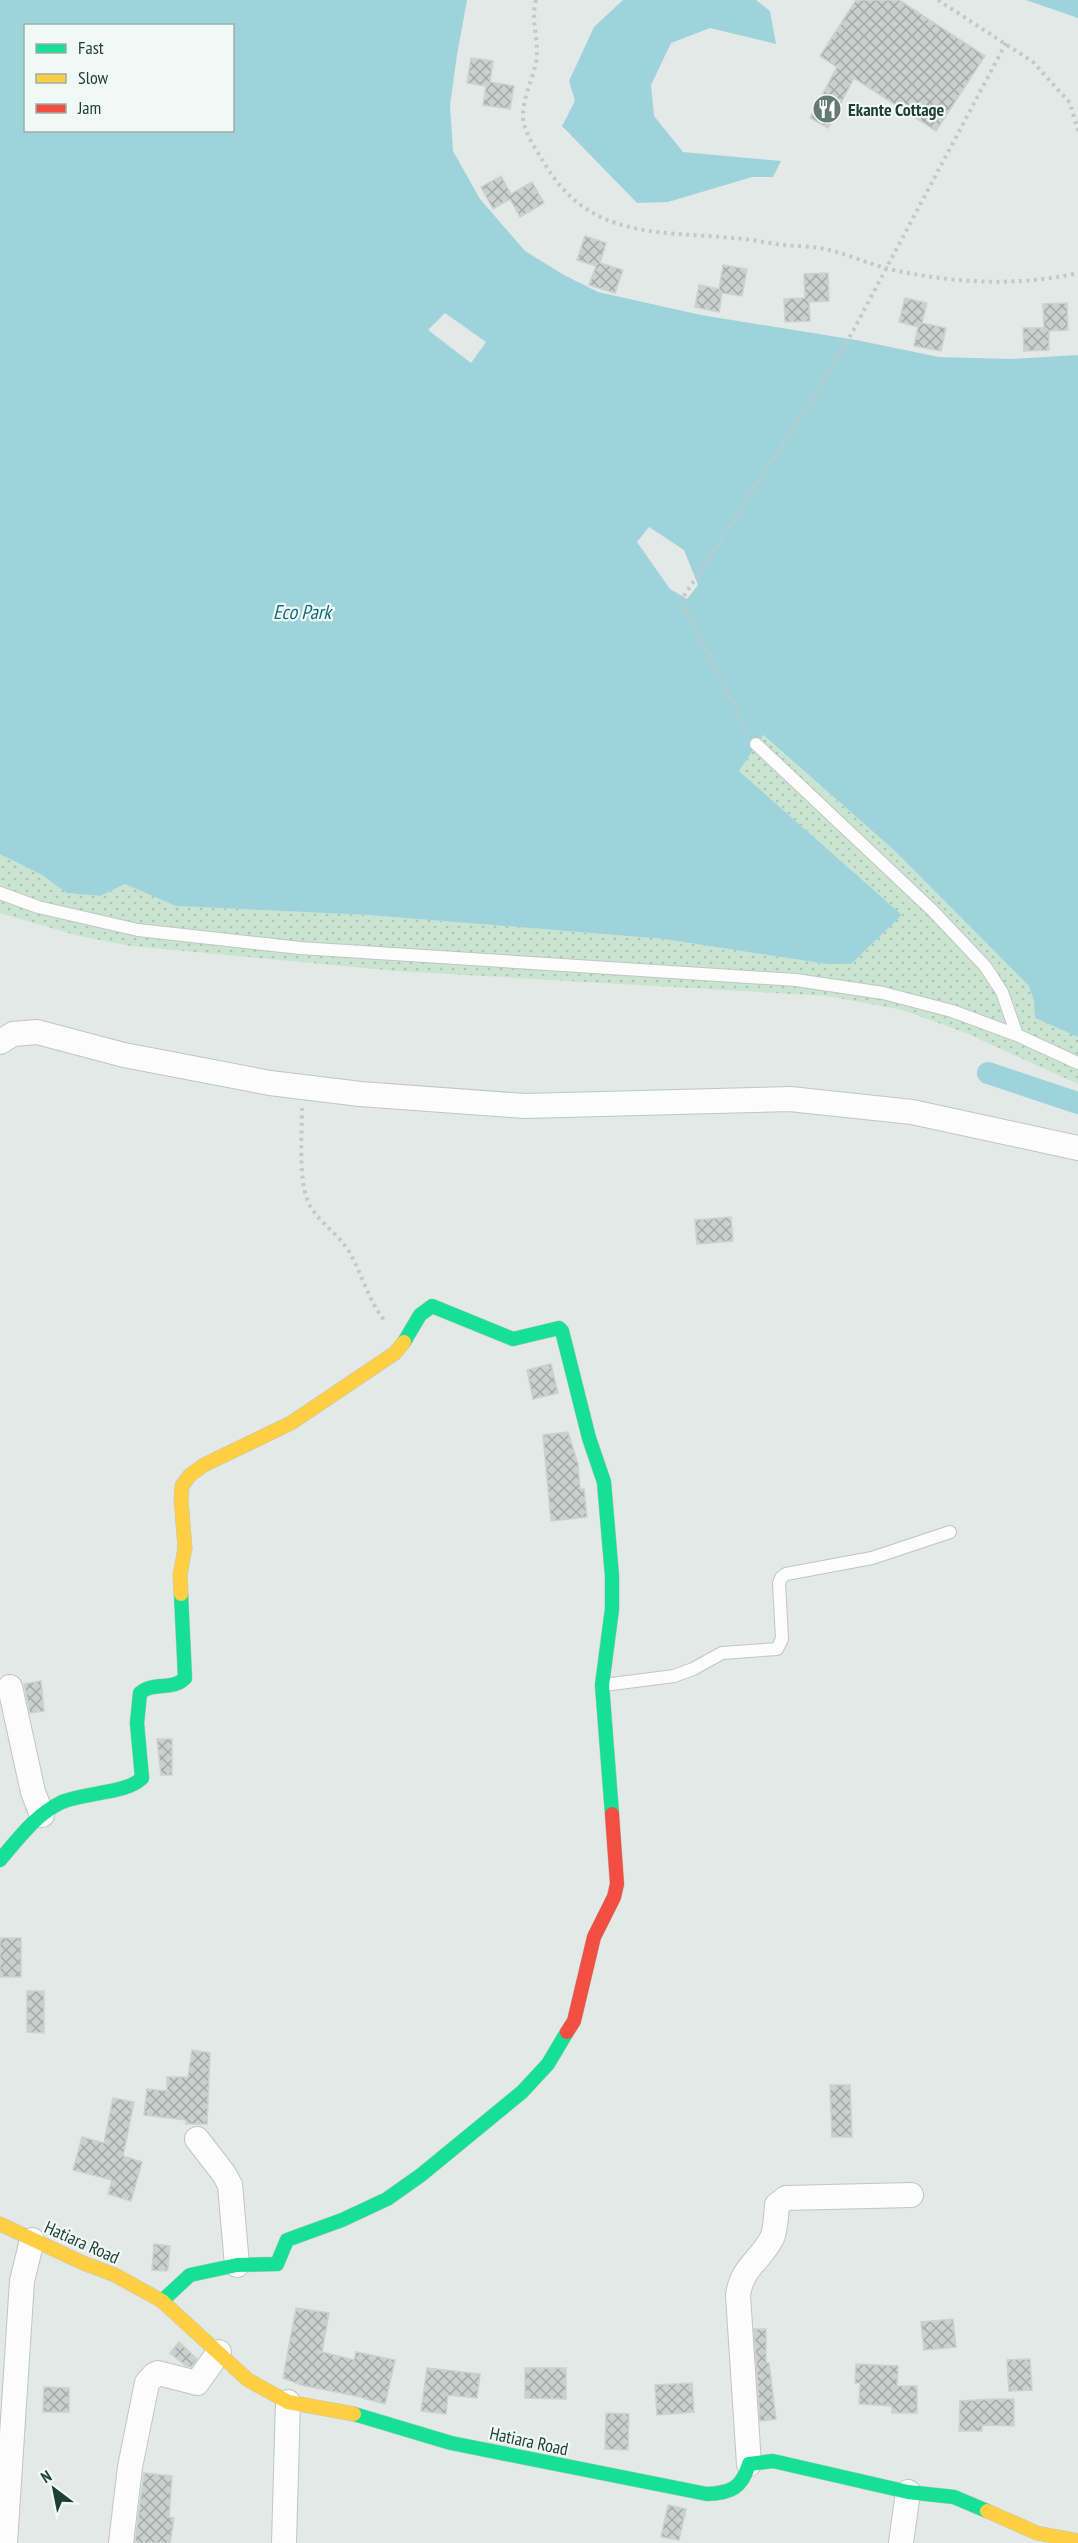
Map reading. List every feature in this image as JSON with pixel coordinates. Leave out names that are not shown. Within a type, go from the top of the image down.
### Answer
[{"type":"street","points":[[0,1042],[13,1034],[37,1032],[124,1055],[301,1087],[360,1094],[525,1106],[790,1099],[912,1112],[1078,1148]]},
{"type":"street","points":[[0,1860],[42,1815],[54,1806],[78,1797],[128,1787],[136,1784],[142,1778],[137,1723],[140,1693],[150,1686],[177,1684],[185,1678],[180,1575],[185,1548],[181,1498],[182,1486],[190,1475],[204,1465],[291,1422],[395,1353],[417,1318],[432,1306],[513,1339],[526,1339],[554,1329],[562,1331],[589,1438],[604,1482],[612,1576],[612,1609],[602,1685],[617,1884],[614,1897],[594,1937],[574,2021],[548,2064],[522,2092],[421,2175],[387,2199],[342,2220],[287,2240],[277,2264],[237,2265],[187,2276],[162,2301]]},
{"type":"street","points":[[10,1688],[33,1792],[42,1815]]},
{"type":"street","points":[[197,2139],[230,2185],[237,2265]]},
{"type":"street","points":[[911,2195],[786,2198],[777,2205],[773,2236],[746,2271],[740,2282],[738,2295],[749,2464],[773,2462],[794,2465],[908,2492],[954,2497],[1037,2533],[1078,2541]]},
{"type":"street","name":"Hatiara Road","points":[[0,2224],[83,2264],[115,2275],[162,2301],[248,2380],[288,2402],[352,2414],[451,2443],[707,2494],[735,2490],[744,2481],[749,2464]]},
{"type":"street","points":[[5,2543],[22,2281],[33,2240]]},
{"type":"street","points":[[121,2543],[130,2467],[147,2383],[158,2373],[197,2383],[219,2352]]},
{"type":"street","points":[[284,2543],[288,2402]]},
{"type":"street","points":[[901,2543],[908,2492]]},
{"type":"lane","points":[[756,744],[932,910],[985,966],[1002,992],[1017,1035]]},
{"type":"lane","points":[[0,893],[38,907],[138,930],[300,948],[818,983],[884,993],[952,1011],[1017,1035],[1078,1063]]},
{"type":"lane","points":[[602,1685],[674,1676],[693,1669],[722,1653],[777,1649],[782,1640],[779,1583],[786,1574],[872,1558],[950,1533]]},
{"type":"path","points":[[536,0],[532,15],[537,40],[536,60],[522,117],[531,141],[562,190],[579,204],[615,223],[645,232],[734,238],[818,248],[850,255],[888,268],[988,283],[1027,281],[1078,273]]},
{"type":"path","points":[[938,0],[1033,62],[1070,103],[1078,131]]},
{"type":"path","points":[[756,744],[683,602],[689,589],[821,386],[854,329],[1006,43]]},
{"type":"path","points":[[301,1087],[303,1179],[309,1205],[319,1218],[341,1238],[383,1320],[391,1327],[409,1334]]},
{"type":"green space","points":[[762,735],[895,851],[1029,986],[1034,1001],[1035,1018],[1078,1037],[1078,1084],[966,1033],[903,1010],[827,996],[396,971],[131,946],[79,936],[0,913],[0,854],[42,875],[67,893],[100,896],[125,884],[176,906],[368,915],[664,939],[826,964],[851,964],[902,915],[739,771]]},
{"type":"water","name":"Eco Park","points":[[0,0],[467,0],[450,105],[453,151],[480,199],[525,251],[564,275],[598,292],[701,315],[856,340],[939,357],[1011,359],[1078,355],[1078,1037],[1035,1018],[1034,1001],[1029,986],[895,851],[763,735],[739,771],[902,915],[851,964],[826,964],[664,939],[368,915],[176,906],[125,884],[100,896],[67,893],[42,875],[0,854]],"holes":[[[445,313],[486,342],[471,363],[428,330]],[[649,527],[684,550],[698,585],[687,599],[670,589],[637,542]]]},
{"type":"water","points":[[623,0],[756,0],[770,11],[776,44],[710,28],[671,43],[651,85],[654,116],[683,152],[781,161],[773,177],[752,177],[668,202],[637,203],[562,126],[575,101],[569,81],[594,27]]},
{"type":"water","points":[[1026,0],[1078,0],[1078,18]]},
{"type":"building","points":[[856,0],[899,0],[985,56],[936,131],[854,78],[828,128],[810,118],[837,67],[820,56]]},
{"type":"building","points":[[471,58],[493,61],[490,82],[514,86],[510,109],[483,105],[486,86],[467,83]]},
{"type":"building","points":[[501,176],[511,194],[532,182],[544,203],[520,217],[510,199],[493,209],[481,187]]},
{"type":"building","points":[[585,236],[606,243],[600,263],[623,270],[615,293],[589,285],[596,266],[577,260]]},
{"type":"building","points":[[723,265],[747,269],[742,296],[722,293],[719,312],[695,307],[699,285],[719,289]]},
{"type":"building","points":[[828,273],[829,301],[809,302],[810,321],[785,322],[784,299],[805,298],[804,274]]},
{"type":"building","points":[[905,298],[927,303],[922,323],[946,328],[941,351],[914,346],[918,327],[899,322]]},
{"type":"building","points":[[1067,303],[1068,330],[1049,331],[1049,350],[1024,351],[1023,328],[1044,328],[1043,304]]},
{"type":"building","points":[[731,1217],[733,1241],[697,1244],[695,1220]]},
{"type":"building","points":[[551,1364],[558,1393],[533,1399],[527,1370]]},
{"type":"building","points":[[568,1432],[578,1464],[580,1489],[584,1489],[587,1517],[551,1521],[543,1435]]},
{"type":"building","points":[[41,1681],[44,1711],[30,1713],[24,1684]]},
{"type":"building","points":[[157,1739],[172,1739],[172,1775],[161,1775]]},
{"type":"building","points":[[0,1938],[21,1938],[21,1977],[0,1977]]},
{"type":"building","points":[[27,1991],[44,1991],[44,2033],[27,2032]]},
{"type":"building","points":[[192,2050],[210,2053],[207,2124],[186,2124],[186,2120],[144,2115],[147,2089],[167,2091],[167,2077],[188,2077]]},
{"type":"building","points":[[830,2085],[850,2085],[852,2137],[832,2137]]},
{"type":"building","points":[[113,2098],[134,2102],[123,2156],[142,2162],[131,2201],[108,2194],[112,2180],[73,2170],[82,2137],[104,2143]]},
{"type":"building","points":[[154,2244],[170,2246],[166,2271],[152,2270]]},
{"type":"building","points":[[296,2308],[329,2313],[322,2352],[354,2360],[356,2352],[395,2360],[385,2404],[301,2385],[283,2378]]},
{"type":"building","points":[[953,2319],[956,2347],[924,2350],[921,2322]]},
{"type":"building","points":[[754,2329],[766,2329],[766,2363],[769,2363],[776,2419],[760,2421]]},
{"type":"building","points":[[179,2342],[197,2359],[191,2367],[170,2353]]},
{"type":"building","points":[[1030,2359],[1032,2390],[1009,2391],[1007,2360]]},
{"type":"building","points":[[856,2364],[898,2366],[897,2386],[917,2386],[917,2413],[892,2413],[892,2406],[859,2404],[860,2383],[855,2383]]},
{"type":"building","points":[[427,2368],[480,2374],[477,2398],[448,2395],[446,2414],[421,2411]]},
{"type":"building","points":[[525,2368],[566,2368],[566,2399],[525,2398]]},
{"type":"building","points":[[692,2383],[694,2412],[657,2415],[655,2385]]},
{"type":"building","points":[[44,2387],[69,2388],[69,2412],[43,2412]]},
{"type":"building","points":[[1014,2399],[1014,2426],[982,2425],[982,2431],[959,2431],[960,2401]]},
{"type":"building","points":[[606,2413],[629,2414],[628,2450],[605,2449]]},
{"type":"building","points":[[144,2473],[172,2476],[169,2517],[174,2518],[170,2543],[135,2543]]},
{"type":"building","points":[[668,2505],[686,2509],[679,2540],[661,2537]]},
{"type":"waterway","points":[[988,1073],[1078,1103]]},
{"type":"traffic: fast","points":[[404,1342],[420,1315],[432,1306],[513,1339],[559,1328],[562,1331],[589,1438],[604,1482],[612,1576],[612,1609],[602,1685],[612,1814]]},
{"type":"traffic: fast","points":[[0,1860],[28,1828],[53,1807],[71,1799],[126,1787],[142,1778],[137,1723],[140,1693],[151,1687],[175,1684],[185,1678],[181,1594]]},
{"type":"traffic: fast","points":[[162,2301],[190,2275],[237,2265],[277,2264],[287,2240],[342,2220],[387,2199],[421,2175],[522,2092],[548,2064],[567,2032]]},
{"type":"traffic: fast","points":[[354,2414],[451,2443],[707,2494],[734,2488],[743,2479],[749,2464],[773,2461],[908,2492],[954,2497],[987,2511]]},
{"type":"traffic: slow","points":[[181,1594],[180,1575],[185,1548],[181,1498],[182,1486],[190,1475],[204,1465],[291,1423],[395,1353],[404,1342]]},
{"type":"traffic: slow","points":[[0,2224],[83,2263],[115,2275],[162,2301],[248,2380],[288,2402],[354,2414]]},
{"type":"traffic: slow","points":[[987,2511],[1037,2533],[1078,2541]]},
{"type":"traffic: jam","points":[[567,2032],[574,2021],[594,1937],[614,1897],[617,1884],[612,1814]]},
{"type":"place","name":"Ekante Cottage","points":[[827,109]]}]
